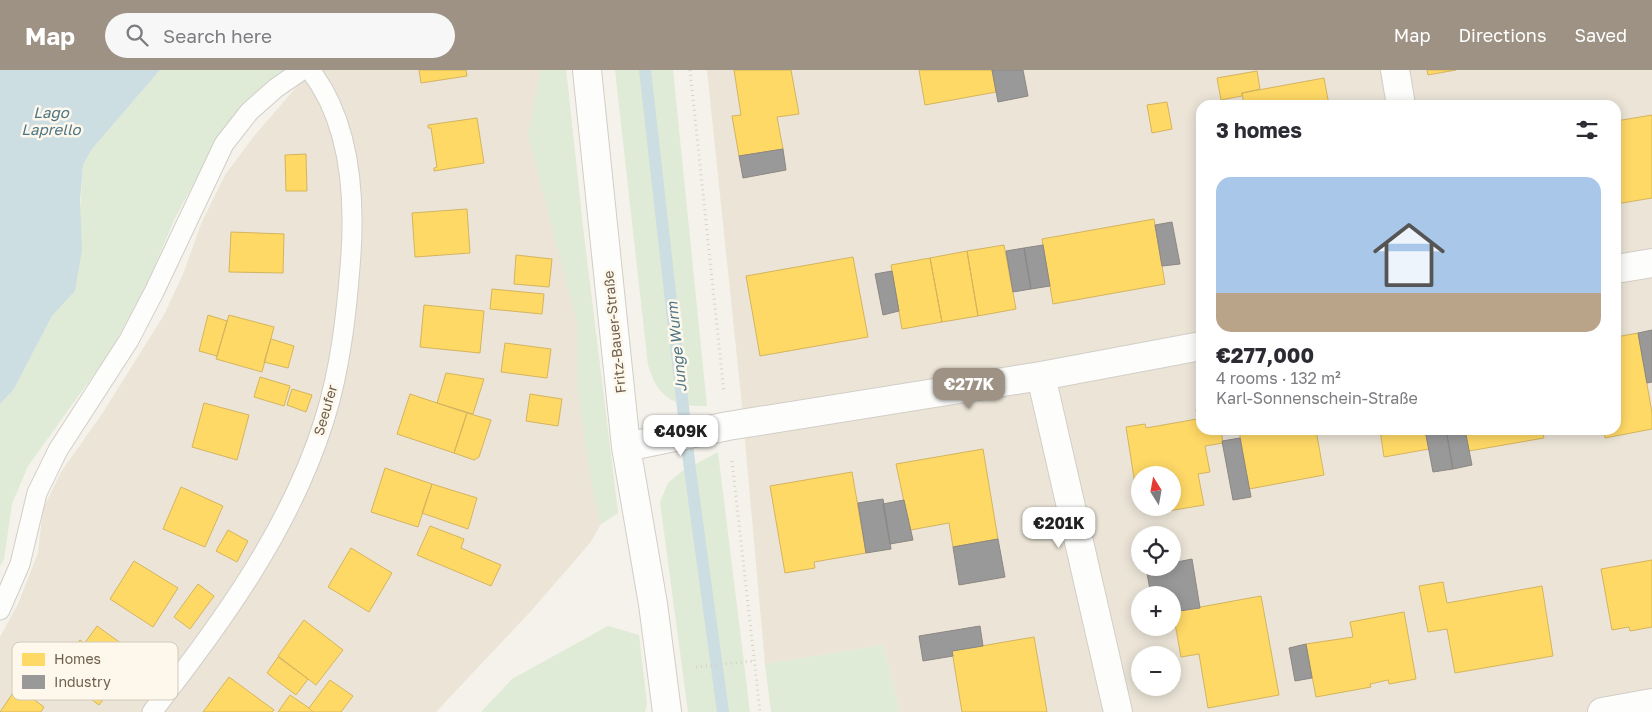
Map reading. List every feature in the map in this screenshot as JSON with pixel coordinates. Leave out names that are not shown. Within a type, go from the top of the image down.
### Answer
[{"type":"street","name":"Fritz-Bauer-Straße","points":[[588,70],[626,447],[653,604],[667,712]]},
{"type":"street","points":[[1395,70],[1400,100]]},
{"type":"street","points":[[1621,268],[1652,263]]},
{"type":"street","points":[[626,447],[728,426],[1041,376],[1196,347]]},
{"type":"street","points":[[1041,376],[1118,712]]},
{"type":"street","points":[[1602,712],[1652,703]]},
{"type":"lane","points":[[0,610],[20,564],[37,493],[54,458],[129,340],[154,292],[224,144],[249,112],[276,88],[302,70]]},
{"type":"lane","name":"Seeufer","points":[[178,679],[201,649],[246,581],[300,483],[324,420],[340,355],[348,290],[352,233],[352,194],[338,127],[321,85],[310,70]]},
{"type":"lane","name":"Seeufer","points":[[152,712],[161,700]]},
{"type":"path","points":[[662,670],[753,661]]},
{"type":"shaded area","points":[[311,70],[566,70],[583,228],[618,513],[601,524],[590,543],[531,611],[436,712],[0,712],[0,637],[18,604],[38,553],[43,509],[61,472],[102,414],[164,315],[183,274],[201,224],[225,175],[255,135]]},
{"type":"shaded area","points":[[707,70],[1652,70],[1652,712],[900,712],[883,645],[765,664],[741,396]]},
{"type":"green space","points":[[160,70],[284,70],[249,99],[220,134],[175,218],[144,291],[110,352],[28,466],[12,504],[4,559],[0,566],[0,404],[14,389],[52,316],[75,291],[83,165],[92,149]]},
{"type":"green space","points":[[541,70],[566,70],[583,228],[618,513],[601,524],[591,482],[578,392],[577,322],[528,135]]},
{"type":"green space","points":[[615,70],[673,70],[707,406],[685,405],[669,398],[662,393],[648,365]]},
{"type":"green space","points":[[718,452],[750,712],[688,712],[660,502],[668,483],[681,472]]},
{"type":"green space","points":[[608,626],[639,635],[647,704],[645,712],[481,712],[512,679]]},
{"type":"green space","points":[[883,645],[900,712],[771,712],[765,664]]},
{"type":"water","name":"Lago Laprello","points":[[0,70],[160,70],[92,149],[83,165],[80,201],[82,250],[75,291],[52,316],[14,389],[0,404]]},
{"type":"building: Homes","points":[[419,70],[466,70],[467,76],[421,83]]},
{"type":"building: Homes","points":[[734,70],[791,70],[799,114],[777,117],[783,149],[739,156],[732,116],[741,115]]},
{"type":"building: Homes","points":[[919,70],[992,70],[996,92],[925,105]]},
{"type":"building: Homes","points":[[1427,70],[1456,70],[1428,75]]},
{"type":"building: Homes","points":[[1257,71],[1260,89],[1242,93],[1242,96],[1221,100],[1217,78]]},
{"type":"building: Homes","points":[[1324,78],[1328,100],[1243,100],[1242,93]]},
{"type":"building: Homes","points":[[1167,102],[1172,129],[1152,133],[1147,105]]},
{"type":"building: Homes","points":[[1652,115],[1652,198],[1621,203],[1621,120]]},
{"type":"building: Homes","points":[[477,118],[484,163],[434,171],[434,168],[437,167],[431,128],[428,128],[428,125]]},
{"type":"building: Homes","points":[[306,154],[307,191],[286,191],[285,155]]},
{"type":"building: Homes","points":[[467,209],[470,253],[415,257],[412,213]]},
{"type":"building: Homes","points":[[1154,219],[1165,284],[1053,304],[1042,239]]},
{"type":"building: Homes","points":[[231,232],[284,234],[283,273],[229,272]]},
{"type":"building: Homes","points":[[1004,245],[1016,309],[978,316],[967,251]]},
{"type":"building: Homes","points":[[967,251],[978,316],[942,322],[930,258]]},
{"type":"building: Homes","points":[[516,255],[552,259],[549,287],[514,284]]},
{"type":"building: Homes","points":[[853,257],[868,337],[760,356],[746,276]]},
{"type":"building: Homes","points":[[930,258],[942,322],[902,329],[891,265]]},
{"type":"building: Homes","points":[[492,289],[544,294],[542,314],[490,309]]},
{"type":"building: Homes","points":[[424,305],[484,311],[480,353],[420,347]]},
{"type":"building: Homes","points":[[208,315],[227,321],[217,356],[199,351]]},
{"type":"building: Homes","points":[[229,315],[274,327],[262,372],[216,359]]},
{"type":"building: Homes","points":[[1638,333],[1652,413],[1652,429],[1621,435],[1621,336]]},
{"type":"building: Homes","points":[[271,339],[294,346],[288,368],[264,362]]},
{"type":"building: Homes","points":[[505,343],[551,349],[547,378],[501,372]]},
{"type":"building: Homes","points":[[446,373],[484,379],[473,414],[437,403]]},
{"type":"building: Homes","points":[[260,377],[290,386],[284,406],[254,397]]},
{"type":"building: Homes","points":[[292,389],[312,395],[306,412],[287,405]]},
{"type":"building: Homes","points":[[410,394],[467,413],[454,453],[397,434]]},
{"type":"building: Homes","points":[[530,394],[562,399],[558,426],[526,421]]},
{"type":"building: Homes","points":[[204,403],[249,415],[237,460],[192,447]]},
{"type":"building: Homes","points":[[467,413],[491,420],[479,457],[474,460],[454,453]]},
{"type":"building: Homes","points":[[1196,419],[1196,435],[1222,435],[1223,443],[1205,446],[1210,472],[1198,474],[1204,505],[1181,509],[1181,466],[1132,466],[1126,427],[1145,424],[1146,428]]},
{"type":"building: Homes","points":[[1240,435],[1317,435],[1324,475],[1249,489]]},
{"type":"building: Homes","points":[[1381,435],[1426,435],[1429,449],[1384,457]]},
{"type":"building: Homes","points":[[1466,435],[1543,435],[1544,438],[1469,451]]},
{"type":"building: Homes","points":[[1605,435],[1621,435],[1605,438]]},
{"type":"building: Homes","points":[[983,449],[998,539],[953,547],[949,523],[910,530],[896,464]]},
{"type":"building: Homes","points":[[385,468],[432,484],[418,527],[371,512]]},
{"type":"building: Homes","points":[[852,472],[866,553],[814,562],[815,568],[785,573],[770,486]]},
{"type":"building: Homes","points":[[432,484],[477,498],[468,529],[422,513]]},
{"type":"building: Homes","points":[[181,487],[223,506],[205,547],[163,529]]},
{"type":"building: Homes","points":[[430,526],[464,539],[461,548],[501,565],[491,586],[417,555]]},
{"type":"building: Homes","points":[[228,530],[248,541],[237,562],[216,551]]},
{"type":"building: Homes","points":[[351,548],[392,573],[369,612],[328,587]]},
{"type":"building: Homes","points":[[1652,560],[1652,627],[1630,631],[1629,627],[1612,630],[1601,569]]},
{"type":"building: Homes","points":[[134,561],[178,588],[153,627],[110,599]]},
{"type":"building: Homes","points":[[1443,582],[1447,603],[1542,586],[1553,656],[1455,673],[1447,629],[1428,632],[1419,586]]},
{"type":"building: Homes","points":[[198,584],[214,596],[190,629],[174,617]]},
{"type":"building: Homes","points":[[1261,596],[1279,695],[1208,708],[1199,654],[1181,657],[1181,646],[1179,646],[1177,636],[1181,636],[1181,611]]},
{"type":"building: Homes","points":[[1404,612],[1416,679],[1389,684],[1388,680],[1370,684],[1371,687],[1316,697],[1306,644],[1353,637],[1350,622]]},
{"type":"building: Homes","points":[[304,620],[343,650],[316,685],[278,656]]},
{"type":"building: Homes","points":[[97,626],[119,642],[85,642]]},
{"type":"building: Homes","points":[[1034,637],[1047,712],[962,712],[952,651]]},
{"type":"building: Homes","points":[[278,657],[308,679],[296,695],[267,673]]},
{"type":"building: Homes","points":[[229,677],[274,710],[272,712],[203,712]]},
{"type":"building: Homes","points":[[330,680],[353,696],[341,712],[313,712],[309,708]]},
{"type":"building: Homes","points":[[12,694],[12,700],[35,700],[44,707],[41,712],[0,712]]},
{"type":"building: Homes","points":[[290,695],[309,708],[313,712],[278,712]]},
{"type":"building: Homes","points":[[92,700],[103,700],[99,705]]},
{"type":"building: Industry","points":[[992,70],[1023,70],[1028,96],[998,102]]},
{"type":"building: Industry","points":[[783,149],[786,170],[743,178],[739,156]]},
{"type":"building: Industry","points":[[1172,222],[1180,264],[1162,266],[1155,225]]},
{"type":"building: Industry","points":[[1043,245],[1050,286],[1031,289],[1024,248]]},
{"type":"building: Industry","points":[[1024,248],[1031,289],[1013,292],[1006,251]]},
{"type":"building: Industry","points":[[892,271],[899,311],[883,315],[875,274]]},
{"type":"building: Industry","points":[[1652,330],[1652,382],[1647,383],[1638,333]]},
{"type":"building: Industry","points":[[1426,435],[1447,435],[1453,469],[1433,472]]},
{"type":"building: Industry","points":[[1447,435],[1466,435],[1472,465],[1453,469]]},
{"type":"building: Industry","points":[[1240,438],[1251,497],[1233,500],[1222,441]]},
{"type":"building: Industry","points":[[883,499],[891,549],[866,553],[858,503]]},
{"type":"building: Industry","points":[[904,500],[913,540],[890,544],[883,504]]},
{"type":"building: Industry","points":[[998,539],[1005,577],[959,585],[953,547]]},
{"type":"building: Industry","points":[[1192,559],[1200,608],[1181,611],[1181,586],[1149,586],[1147,576],[1181,576],[1181,561]]},
{"type":"building: Industry","points":[[980,626],[983,646],[952,651],[953,656],[923,661],[919,636]]},
{"type":"building: Industry","points":[[1306,644],[1312,678],[1295,681],[1289,648]]},
{"type":"waterway","name":"Junge Wurm","points":[[645,70],[690,470],[723,712]]}]
